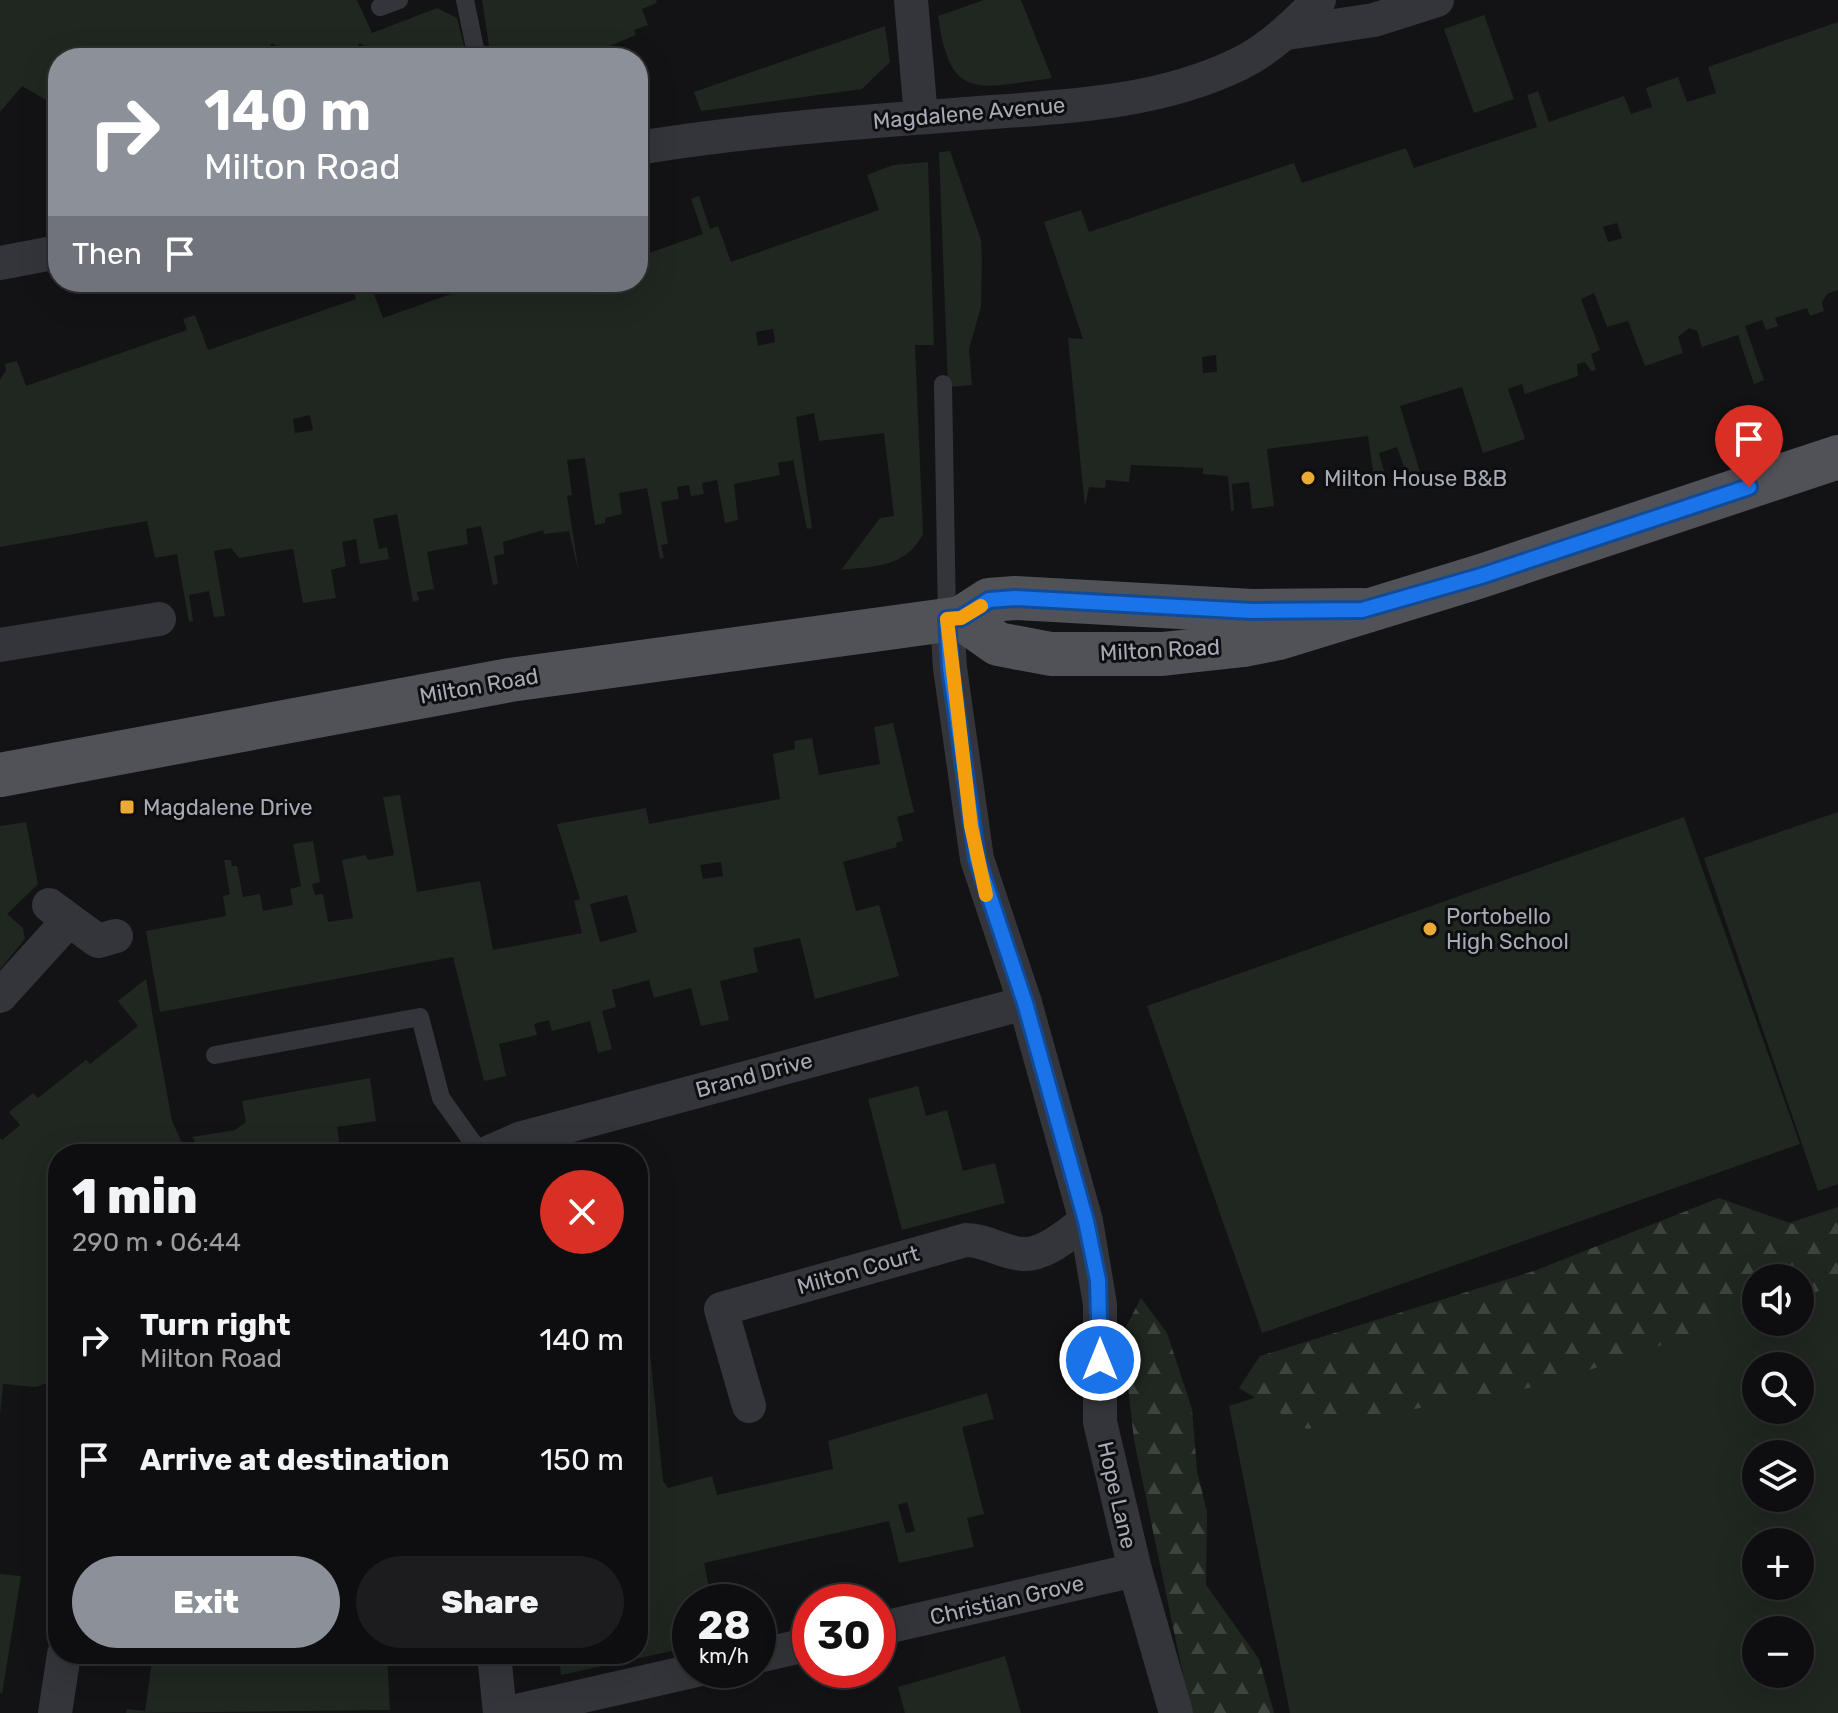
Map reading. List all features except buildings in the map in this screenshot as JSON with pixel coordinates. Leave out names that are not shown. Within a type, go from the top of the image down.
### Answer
[{"type":"main road","name":"Milton Road","points":[[0,775],[510,680],[954,619],[989,600],[1015,598],[1252,611],[1362,610],[1481,576],[1838,457]]},
{"type":"street","points":[[911,0],[921,117]]},
{"type":"street","name":"Magdalene Avenue","points":[[648,146],[729,134],[1093,103],[1152,94],[1236,65],[1287,33],[1319,0]]},
{"type":"street","name":"Magdalene Avenue","points":[[1287,33],[1374,20],[1437,0]]},
{"type":"street","points":[[0,263],[48,254]]},
{"type":"street","points":[[0,645],[159,619]]},
{"type":"street","name":"Hope Lane","points":[[954,619],[950,668],[977,859],[1025,1003],[1086,1221],[1100,1304],[1100,1422],[1135,1570],[1176,1713]]},
{"type":"street","points":[[0,996],[59,912],[98,941],[116,936]]},
{"type":"street","name":"Brand Drive","points":[[507,1144],[1025,1003]]},
{"type":"street","name":"Milton Court","points":[[749,1406],[721,1309],[966,1240],[982,1240],[1023,1254],[1033,1252],[1061,1239],[1086,1221]]},
{"type":"street","name":"Christian Grove","points":[[896,1625],[1135,1570]]},
{"type":"street","points":[[55,1713],[62,1664]]},
{"type":"street","points":[[495,1664],[500,1713]]},
{"type":"street","points":[[508,1713],[672,1676]]},
{"type":"lane","points":[[380,7],[399,0]]},
{"type":"lane","points":[[465,0],[475,48]]},
{"type":"lane","points":[[943,384],[954,619]]},
{"type":"lane","name":"Brand Drive","points":[[215,1055],[420,1017],[441,1098],[476,1144]]},
{"type":"green space","points":[[0,0],[357,0],[372,33],[437,8],[457,18],[464,48],[367,48],[360,43],[356,48],[280,48],[272,43],[269,48],[48,48],[48,101],[22,86],[0,112]]},
{"type":"green space","points":[[482,0],[656,0],[657,3],[642,9],[648,25],[634,30],[636,35],[605,48],[489,48]]},
{"type":"green space","points":[[984,0],[1021,0],[1052,78],[987,86],[960,76],[950,64],[938,16]]},
{"type":"green space","points":[[1484,15],[1514,99],[1474,113],[1444,29]]},
{"type":"green space","points":[[1838,22],[1838,290],[1827,294],[1822,302],[1824,311],[1810,316],[1807,308],[1775,318],[1778,326],[1766,330],[1762,320],[1745,326],[1764,380],[1754,384],[1738,335],[1702,347],[1697,331],[1689,328],[1678,337],[1683,353],[1645,366],[1628,321],[1607,327],[1594,293],[1581,299],[1600,350],[1591,354],[1596,370],[1591,371],[1585,362],[1577,364],[1578,376],[1525,394],[1522,384],[1508,389],[1525,439],[1483,453],[1462,387],[1400,406],[1420,472],[1407,476],[1397,447],[1379,453],[1387,482],[1375,485],[1368,436],[1267,449],[1274,506],[1252,509],[1249,482],[1232,484],[1234,511],[1231,511],[1228,476],[1203,474],[1203,468],[1131,465],[1129,482],[1106,480],[1105,488],[1089,487],[1085,507],[1068,338],[1083,339],[1044,222],[1081,210],[1089,232],[1294,163],[1302,183],[1406,148],[1414,168],[1537,127],[1527,95],[1538,91],[1549,122],[1624,96],[1631,114],[1652,107],[1646,88],[1678,77],[1687,102],[1716,93],[1708,67]],"holes":[[[1617,223],[1622,238],[1608,242],[1603,227]],[[1216,355],[1217,372],[1203,373],[1202,357]]]},
{"type":"green space","points":[[885,26],[890,62],[862,89],[701,111],[694,92]]},
{"type":"green space","points":[[950,151],[981,240],[982,259],[981,307],[969,349],[972,385],[948,387],[939,152]]},
{"type":"green space","points":[[928,162],[934,345],[915,345],[923,534],[916,545],[898,559],[877,566],[841,570],[880,518],[894,516],[884,433],[819,441],[814,413],[796,417],[812,528],[807,529],[793,460],[778,463],[780,475],[734,484],[738,520],[725,523],[717,480],[702,483],[704,494],[691,496],[689,485],[677,487],[679,499],[661,502],[668,544],[661,545],[664,558],[660,559],[647,488],[619,493],[622,514],[605,518],[605,523],[595,525],[585,458],[567,460],[572,495],[567,496],[579,573],[569,531],[544,534],[543,530],[503,542],[504,554],[494,556],[498,584],[493,585],[481,526],[466,529],[468,544],[427,552],[434,589],[417,592],[419,600],[413,602],[397,514],[373,519],[379,549],[387,547],[389,559],[360,564],[356,539],[342,542],[346,566],[331,570],[336,598],[303,603],[293,549],[239,558],[231,548],[214,551],[225,616],[214,617],[209,591],[189,595],[193,621],[189,622],[177,554],[155,558],[147,521],[0,547],[0,380],[6,370],[5,364],[17,361],[26,386],[187,330],[183,319],[195,315],[208,350],[356,299],[354,292],[373,292],[383,318],[457,292],[648,292],[648,253],[703,234],[691,199],[699,196],[710,229],[718,226],[731,262],[879,210],[867,175],[893,165]],"holes":[[[773,329],[775,342],[758,346],[756,332]],[[310,415],[313,430],[295,433],[293,419]]]},
{"type":"green space","points":[[893,723],[914,812],[897,817],[903,841],[896,843],[897,847],[843,862],[856,911],[879,905],[899,976],[815,999],[800,938],[753,948],[758,972],[720,981],[729,1020],[701,1026],[691,988],[654,998],[649,980],[612,990],[616,1007],[602,1011],[612,1049],[598,1053],[590,1021],[552,1031],[549,1020],[534,1024],[537,1035],[499,1044],[506,1076],[484,1081],[453,957],[160,1012],[146,931],[226,916],[223,896],[230,894],[224,860],[231,860],[232,866],[237,866],[243,897],[260,894],[263,911],[293,905],[290,889],[301,886],[293,844],[313,841],[320,882],[312,884],[315,895],[323,894],[328,922],[353,918],[342,860],[366,855],[368,860],[394,855],[383,797],[400,795],[417,892],[480,881],[493,950],[582,933],[574,901],[580,899],[557,824],[646,808],[649,824],[780,799],[773,754],[795,749],[794,741],[812,738],[819,775],[880,764],[874,727]],"holes":[[[721,862],[723,876],[703,879],[700,865]],[[627,895],[637,932],[600,942],[590,904]]]},
{"type":"green space","points":[[1838,812],[1838,1184],[1818,1191],[1704,858]]},
{"type":"green space","points":[[1684,817],[1800,1144],[1262,1333],[1147,1006]]},
{"type":"green space","points":[[26,822],[38,884],[7,914],[23,928],[25,939],[0,969],[0,826]]},
{"type":"green space","points":[[146,979],[172,1121],[182,1144],[48,1144],[48,1383],[36,1387],[3,1384],[0,1416],[0,1138],[2,1140],[20,1125],[9,1112],[33,1093],[38,1098],[86,1060],[90,1064],[138,1026],[118,1001]]},
{"type":"green space","points":[[370,1078],[376,1121],[337,1127],[340,1144],[197,1144],[192,1137],[235,1130],[246,1122],[242,1101]]},
{"type":"green space","points":[[918,1086],[926,1116],[947,1110],[963,1171],[995,1163],[1005,1203],[902,1230],[868,1099]]},
{"type":"green space","points":[[1719,1198],[1807,1229],[1838,1218],[1838,1285],[1814,1293],[1814,1264],[1742,1264],[1742,1317],[1549,1384],[1307,1429],[1239,1388],[1260,1356],[1534,1271]]},
{"type":"green space","points":[[1838,1207],[1838,1713],[1290,1713],[1229,1406]]},
{"type":"green space","points":[[1141,1298],[1167,1333],[1192,1409],[1197,1471],[1207,1512],[1206,1585],[1259,1659],[1274,1713],[1191,1713],[1134,1440],[1125,1329]]},
{"type":"green space","points":[[648,1333],[663,1481],[668,1488],[712,1476],[717,1495],[833,1469],[828,1441],[987,1393],[994,1419],[962,1427],[984,1514],[967,1518],[974,1547],[899,1563],[889,1521],[704,1563],[708,1584],[672,1584],[672,1651],[648,1656]],"holes":[[[907,1502],[915,1531],[906,1533],[898,1505]]]},
{"type":"green space","points":[[0,1574],[21,1576],[2,1694],[0,1692]]},
{"type":"green space","points":[[1005,1656],[1021,1713],[905,1713],[898,1687]]},
{"type":"green space","points":[[152,1664],[388,1664],[390,1710],[126,1713],[127,1709],[145,1711]]},
{"type":"green space","points":[[560,1664],[612,1664],[561,1675]]},
{"type":"slow traffic","points":[[981,606],[961,618],[947,619],[950,668],[971,826],[986,895]]},
{"type":"place","name":"Milton House B&B","points":[[1308,478]]},
{"type":"place","name":"Magdalene Drive","points":[[127,807]]},
{"type":"place","name":"Portobello High School","points":[[1430,929]]},
{"type":"route","points":[[1100,1360],[1098,1280],[1086,1221],[1025,1003],[977,859],[950,668],[947,619],[961,618],[989,600],[1015,598],[1252,611],[1362,610],[1481,576],[1749,487]]}]
